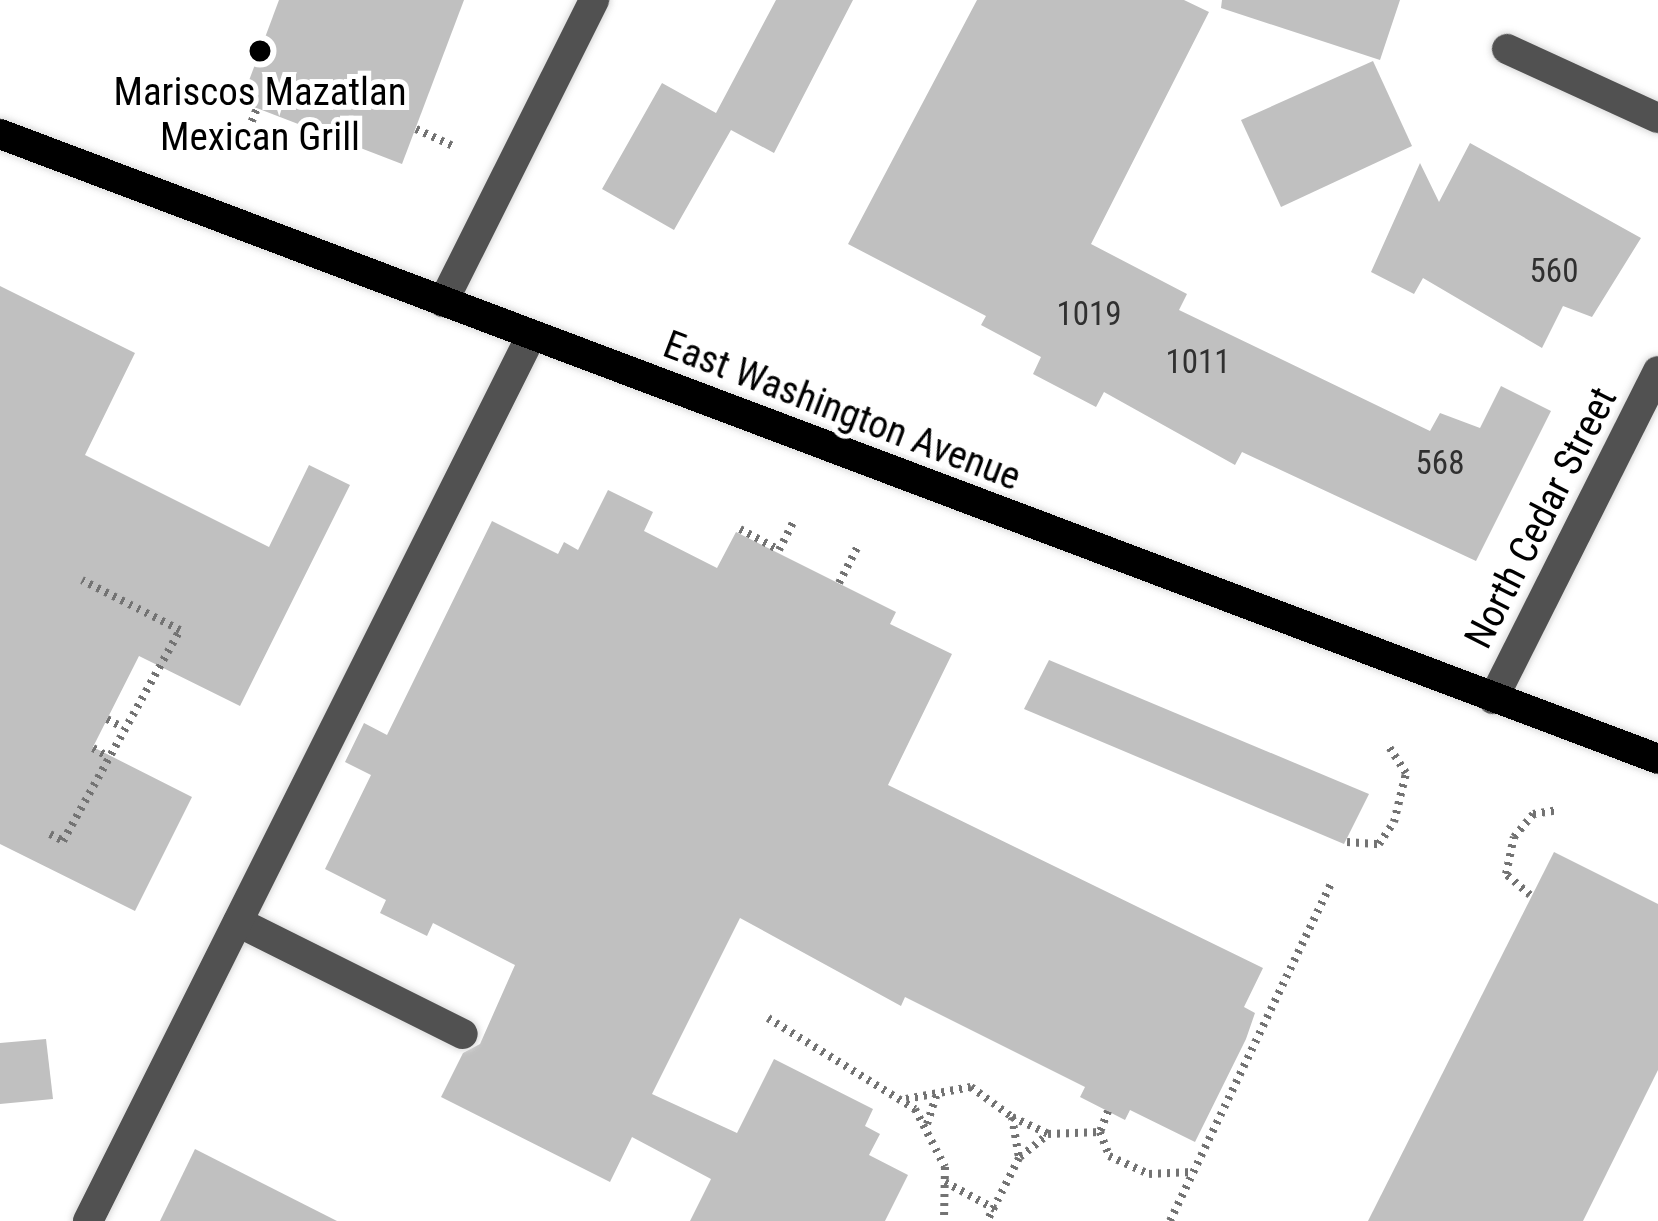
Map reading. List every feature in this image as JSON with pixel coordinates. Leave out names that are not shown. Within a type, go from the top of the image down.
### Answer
[{"type":"main road","name":"East Washington Avenue","points":[[0,134],[1658,759]]},
{"type":"street","points":[[443,302],[594,0]]},
{"type":"street","points":[[1507,49],[1658,118]]},
{"type":"street","points":[[88,1221],[531,336]]},
{"type":"street","name":"North Cedar Street","points":[[1493,699],[1658,371]]},
{"type":"street","points":[[238,922],[464,1034]]},
{"type":"path","points":[[245,138],[257,109]]},
{"type":"path","points":[[416,129],[453,146]]},
{"type":"path","points":[[740,530],[779,550],[794,520]]},
{"type":"path","points":[[838,583],[859,544]]},
{"type":"path","points":[[50,834],[63,841],[122,727],[180,630],[82,580]]},
{"type":"path","points":[[107,719],[122,727]]},
{"type":"path","points":[[1347,842],[1379,844],[1394,822],[1406,773],[1387,744]]},
{"type":"path","points":[[93,748],[107,756]]},
{"type":"path","points":[[1530,895],[1506,874],[1514,836],[1533,814],[1559,809]]},
{"type":"path","points":[[1170,1221],[1330,883]]},
{"type":"path","points":[[768,1018],[905,1100],[926,1125],[945,1182],[944,1221]]},
{"type":"path","points":[[905,1100],[971,1087],[1012,1117],[1048,1134],[1100,1132]]},
{"type":"path","points":[[926,1125],[938,1093]]},
{"type":"path","points":[[1100,1132],[1108,1111]]},
{"type":"path","points":[[1012,1117],[1019,1158]]},
{"type":"path","points":[[1100,1132],[1124,1166],[1191,1172]]},
{"type":"path","points":[[987,1221],[1019,1158],[1048,1134]]},
{"type":"path","points":[[945,1182],[995,1209]]},
{"type":"building","points":[[279,0],[464,0],[402,164],[241,102]]},
{"type":"building","points":[[776,0],[853,0],[774,153],[731,130],[674,230],[602,189],[662,83],[716,113]]},
{"type":"building","points":[[977,0],[1184,0],[1209,12],[1091,244],[1187,294],[1179,310],[1430,431],[1440,413],[1480,428],[1501,386],[1551,411],[1476,561],[1242,452],[1235,465],[1104,392],[1096,407],[1033,374],[1041,357],[981,325],[986,316],[848,244]]},
{"type":"building","points":[[1222,0],[1400,0],[1380,60],[1221,8]]},
{"type":"building","points":[[1373,61],[1412,146],[1281,207],[1241,120]]},
{"type":"building","points":[[1470,143],[1641,238],[1592,317],[1563,306],[1542,348],[1423,278],[1414,294],[1371,272],[1420,163],[1439,202]]},
{"type":"building","points":[[0,286],[135,353],[85,455],[269,547],[309,465],[350,485],[240,706],[139,656],[93,747],[192,797],[135,911],[0,844]]},
{"type":"building","points":[[608,490],[653,512],[644,531],[717,568],[736,532],[896,612],[890,624],[952,654],[888,785],[1263,968],[1244,1007],[1255,1013],[1246,1039],[1195,1142],[1130,1110],[1125,1120],[1080,1097],[1085,1087],[905,997],[901,1006],[740,918],[652,1094],[737,1133],[774,1059],[873,1109],[865,1126],[880,1134],[869,1155],[908,1175],[885,1221],[690,1221],[711,1179],[632,1137],[610,1182],[441,1097],[463,1053],[480,1044],[515,965],[433,923],[427,936],[380,913],[386,900],[325,869],[371,775],[345,762],[364,723],[387,735],[492,521],[558,554],[564,542],[578,550]]},
{"type":"building","points":[[1049,660],[1369,794],[1344,844],[1024,709]]},
{"type":"building","points":[[1554,852],[1658,904],[1658,1070],[1583,1221],[1368,1221]]},
{"type":"building","points":[[46,1039],[53,1099],[0,1104],[0,1043]]},
{"type":"building","points":[[195,1149],[337,1221],[160,1221]]},
{"type":"place","name":"Mariscos Mazatlan Mexican Grill","points":[[260,51]]}]
